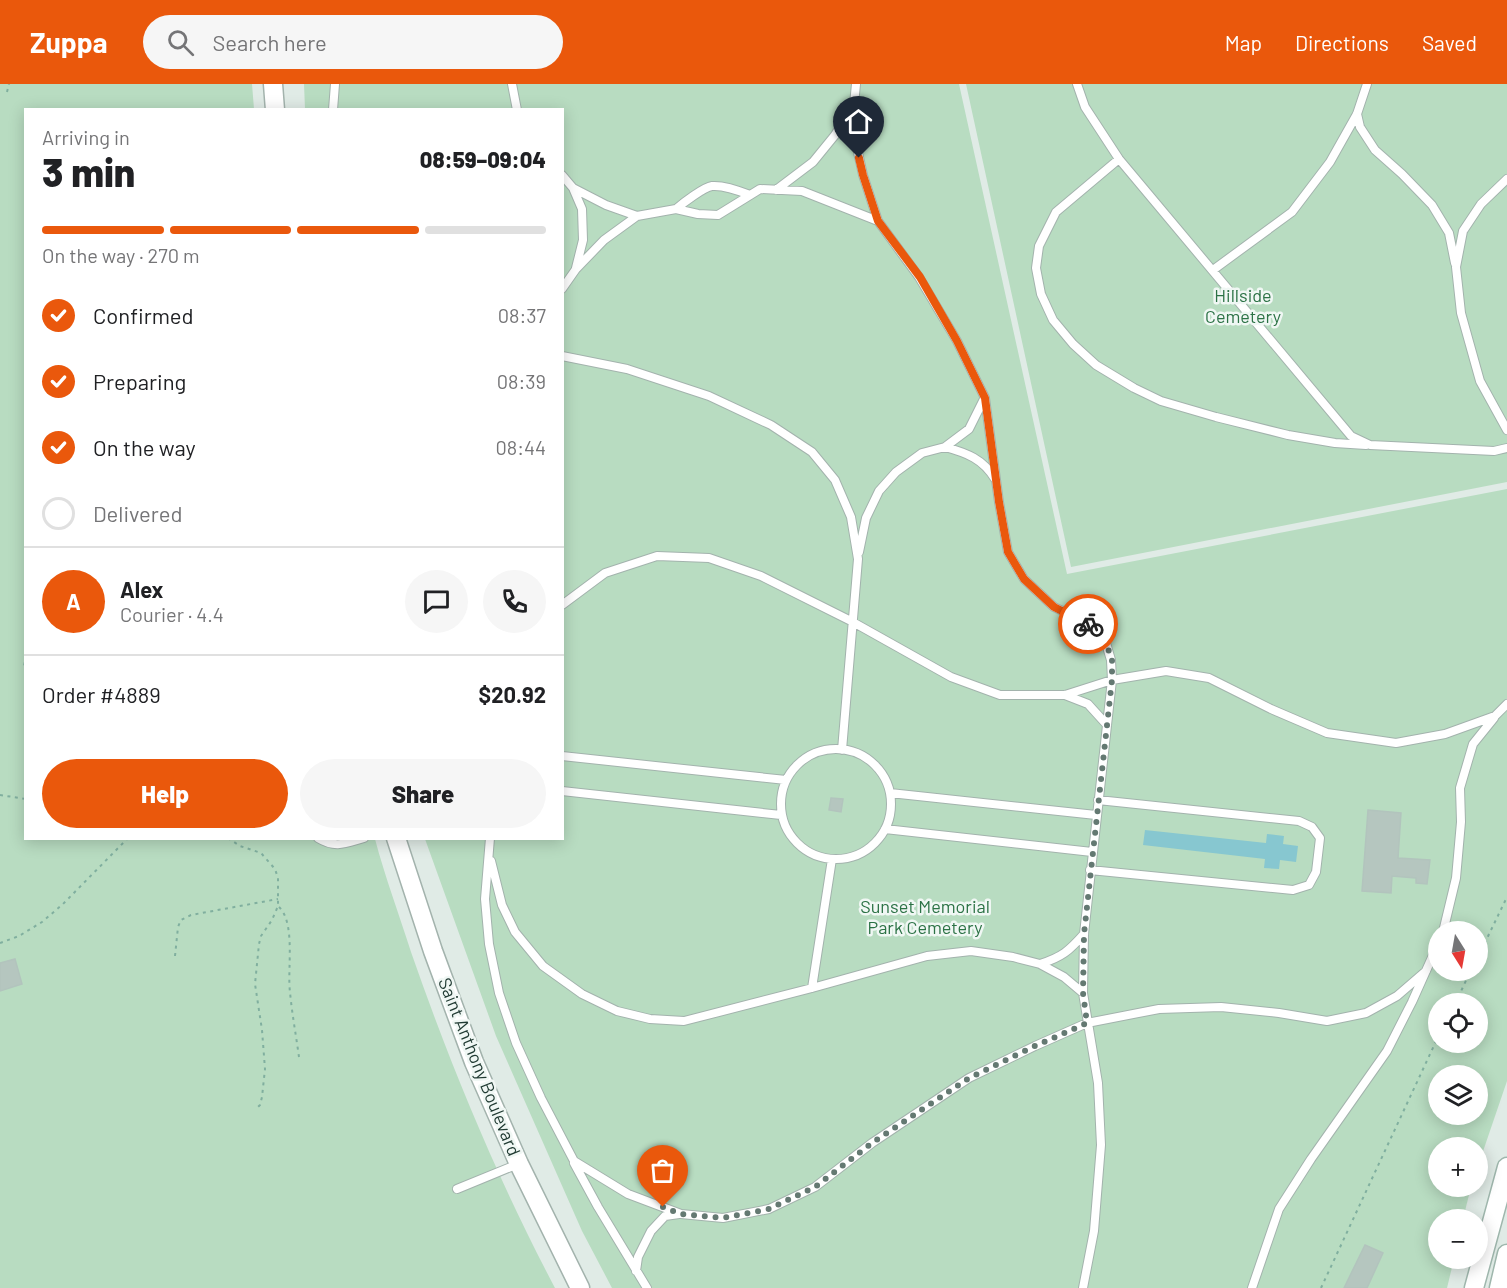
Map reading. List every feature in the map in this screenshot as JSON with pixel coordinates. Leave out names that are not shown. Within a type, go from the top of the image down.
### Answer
[{"type":"street","points":[[273,84],[275,108]]},
{"type":"street","name":"Saint Anthony Boulevard","points":[[397,840],[433,951],[474,1062],[519,1164],[580,1288]]},
{"type":"street","points":[[1474,1288],[1507,1167]]},
{"type":"street","points":[[1499,1288],[1507,1254]]},
{"type":"lane","points":[[333,108],[335,84]]},
{"type":"lane","points":[[512,84],[517,108]]},
{"type":"lane","points":[[856,84],[852,125],[863,175],[878,221],[920,277],[957,341],[985,398],[1008,552],[1024,579],[1054,607],[1086,622],[1105,640],[1112,660],[1112,680],[1084,934],[1083,993],[1098,1083],[1101,1145],[1094,1231],[1083,1288]]},
{"type":"lane","points":[[1077,84],[1085,107],[1119,159],[1351,436],[1370,445]]},
{"type":"lane","points":[[1213,270],[1292,212],[1330,162],[1357,114],[1367,84]]},
{"type":"lane","points":[[776,190],[813,162],[835,135],[854,104]]},
{"type":"lane","points":[[1357,114],[1360,127],[1375,150],[1432,205],[1449,233],[1456,267],[1461,313],[1480,381],[1507,430]]},
{"type":"lane","points":[[1119,159],[1056,212],[1039,246],[1036,268],[1041,294],[1053,320],[1073,344],[1096,365],[1161,401],[1288,435],[1335,443],[1494,451],[1507,448]]},
{"type":"lane","points":[[564,178],[573,188],[582,208],[583,240],[576,269]]},
{"type":"lane","points":[[1456,267],[1463,231],[1481,204],[1507,178]]},
{"type":"lane","points":[[676,209],[711,186],[750,195]]},
{"type":"lane","points":[[573,188],[606,205],[637,216]]},
{"type":"lane","points":[[564,286],[576,269],[604,240],[637,216],[676,209],[698,214],[718,215],[760,189],[802,191],[878,221]]},
{"type":"lane","points":[[564,356],[627,369],[709,396],[771,425],[812,452],[835,480],[851,517],[858,559]]},
{"type":"lane","points":[[842,750],[858,559],[866,518],[879,492],[896,472],[922,453],[945,447],[969,429],[985,398]]},
{"type":"lane","points":[[945,447],[966,453],[988,468],[996,481]]},
{"type":"lane","points":[[564,604],[605,573],[657,556],[709,558],[761,576],[852,621],[951,677],[1000,695],[1065,695],[1112,680],[1166,671],[1209,678],[1271,709],[1327,733],[1395,743],[1445,735],[1495,716]]},
{"type":"lane","points":[[1065,695],[1088,704],[1107,725]]},
{"type":"lane","points":[[1446,921],[1456,878],[1461,822],[1460,788],[1473,744],[1507,704]]},
{"type":"lane","points":[[830,749],[842,750],[853,751],[875,765],[885,778],[890,793],[891,809],[885,829],[875,843],[860,854],[832,859],[821,857],[799,846],[784,824],[781,815],[781,795],[786,780],[798,764],[812,754],[830,749]]},
{"type":"lane","points":[[564,756],[786,780]]},
{"type":"lane","points":[[564,791],[781,815]]},
{"type":"lane","points":[[890,793],[1096,815]]},
{"type":"lane","points":[[1090,870],[1293,890],[1309,885],[1316,872],[1320,838],[1312,827],[1299,821],[1098,800]]},
{"type":"lane","points":[[885,829],[1092,852]]},
{"type":"lane","points":[[321,840],[336,846],[357,840]]},
{"type":"lane","points":[[490,840],[485,899],[489,944],[499,993],[521,1054],[541,1098],[598,1207],[647,1288]]},
{"type":"lane","points":[[489,854],[502,905],[515,932],[543,966],[582,994],[617,1011],[650,1019],[684,1021],[927,956],[971,951],[1013,957],[1040,964],[1064,977],[1083,993]]},
{"type":"lane","points":[[812,988],[832,859]]},
{"type":"lane","points":[[1040,964],[1055,959],[1069,950],[1084,934]]},
{"type":"lane","points":[[1252,1288],[1279,1209],[1387,1051],[1428,966]]},
{"type":"lane","points":[[636,1272],[638,1257],[651,1231],[664,1216],[681,1214],[723,1218],[769,1209],[815,1187],[872,1143],[969,1078],[1087,1023],[1159,1009],[1221,1007],[1327,1021],[1366,1013],[1397,996],[1426,971]]},
{"type":"lane","points":[[574,1161],[628,1194],[681,1214]]},
{"type":"lane","points":[[457,1189],[519,1164]]},
{"type":"path","points":[[7,92],[9,84]]},
{"type":"path","points":[[0,795],[24,799]]},
{"type":"path","points":[[0,943],[19,936],[42,922],[126,840]]},
{"type":"path","points":[[231,840],[240,846],[261,853],[270,861],[278,878],[278,906],[259,944],[255,992],[262,1030],[265,1069],[262,1097],[260,1105],[255,1110]]},
{"type":"path","points":[[1488,936],[1507,897]]},
{"type":"path","points":[[175,956],[178,927],[182,920],[191,915],[278,899]]},
{"type":"path","points":[[278,906],[284,912],[288,931],[291,954],[289,989],[299,1057]]},
{"type":"path","points":[[1321,1288],[1431,1053]]},
{"type":"green space","points":[[0,84],[252,84],[254,108],[24,108],[24,840],[375,840],[411,952],[442,1038],[495,1165],[555,1288],[0,1288]]},
{"type":"green space","name":"Sunset Memorial Park Cemetery","points":[[304,84],[959,84],[1067,574],[1507,489],[1507,1081],[1488,1137],[1428,1137],[1428,1197],[1468,1197],[1466,1209],[1428,1209],[1428,1269],[1452,1269],[1447,1288],[612,1288],[582,1231],[496,1036],[425,840],[564,840],[564,108],[305,108]]},
{"type":"green space","name":"Hillside Cemetery","points":[[966,84],[1507,84],[1507,482],[1071,567]]},
{"type":"water","points":[[1145,830],[1266,843],[1267,834],[1284,836],[1283,844],[1298,846],[1296,862],[1280,860],[1279,869],[1264,868],[1265,859],[1143,845]]},
{"type":"building","points":[[831,798],[843,799],[841,812],[829,810]]},
{"type":"building","points":[[1368,810],[1401,813],[1398,858],[1430,860],[1427,884],[1416,883],[1416,878],[1392,876],[1391,893],[1362,891]]},
{"type":"building","points":[[15,959],[22,984],[0,991],[0,963]]},
{"type":"building","points":[[1365,1245],[1383,1253],[1367,1288],[1344,1288]]},
{"type":"way so far","points":[[663,1207],[681,1214],[723,1218],[769,1209],[815,1187],[872,1143],[969,1078],[1087,1023],[1082,965],[1084,934],[1112,680],[1112,660],[1105,640],[1088,624]]},
{"type":"route","points":[[859,158],[878,221],[920,277],[957,341],[985,398],[1008,552],[1024,579],[1054,607],[1088,624]]}]
